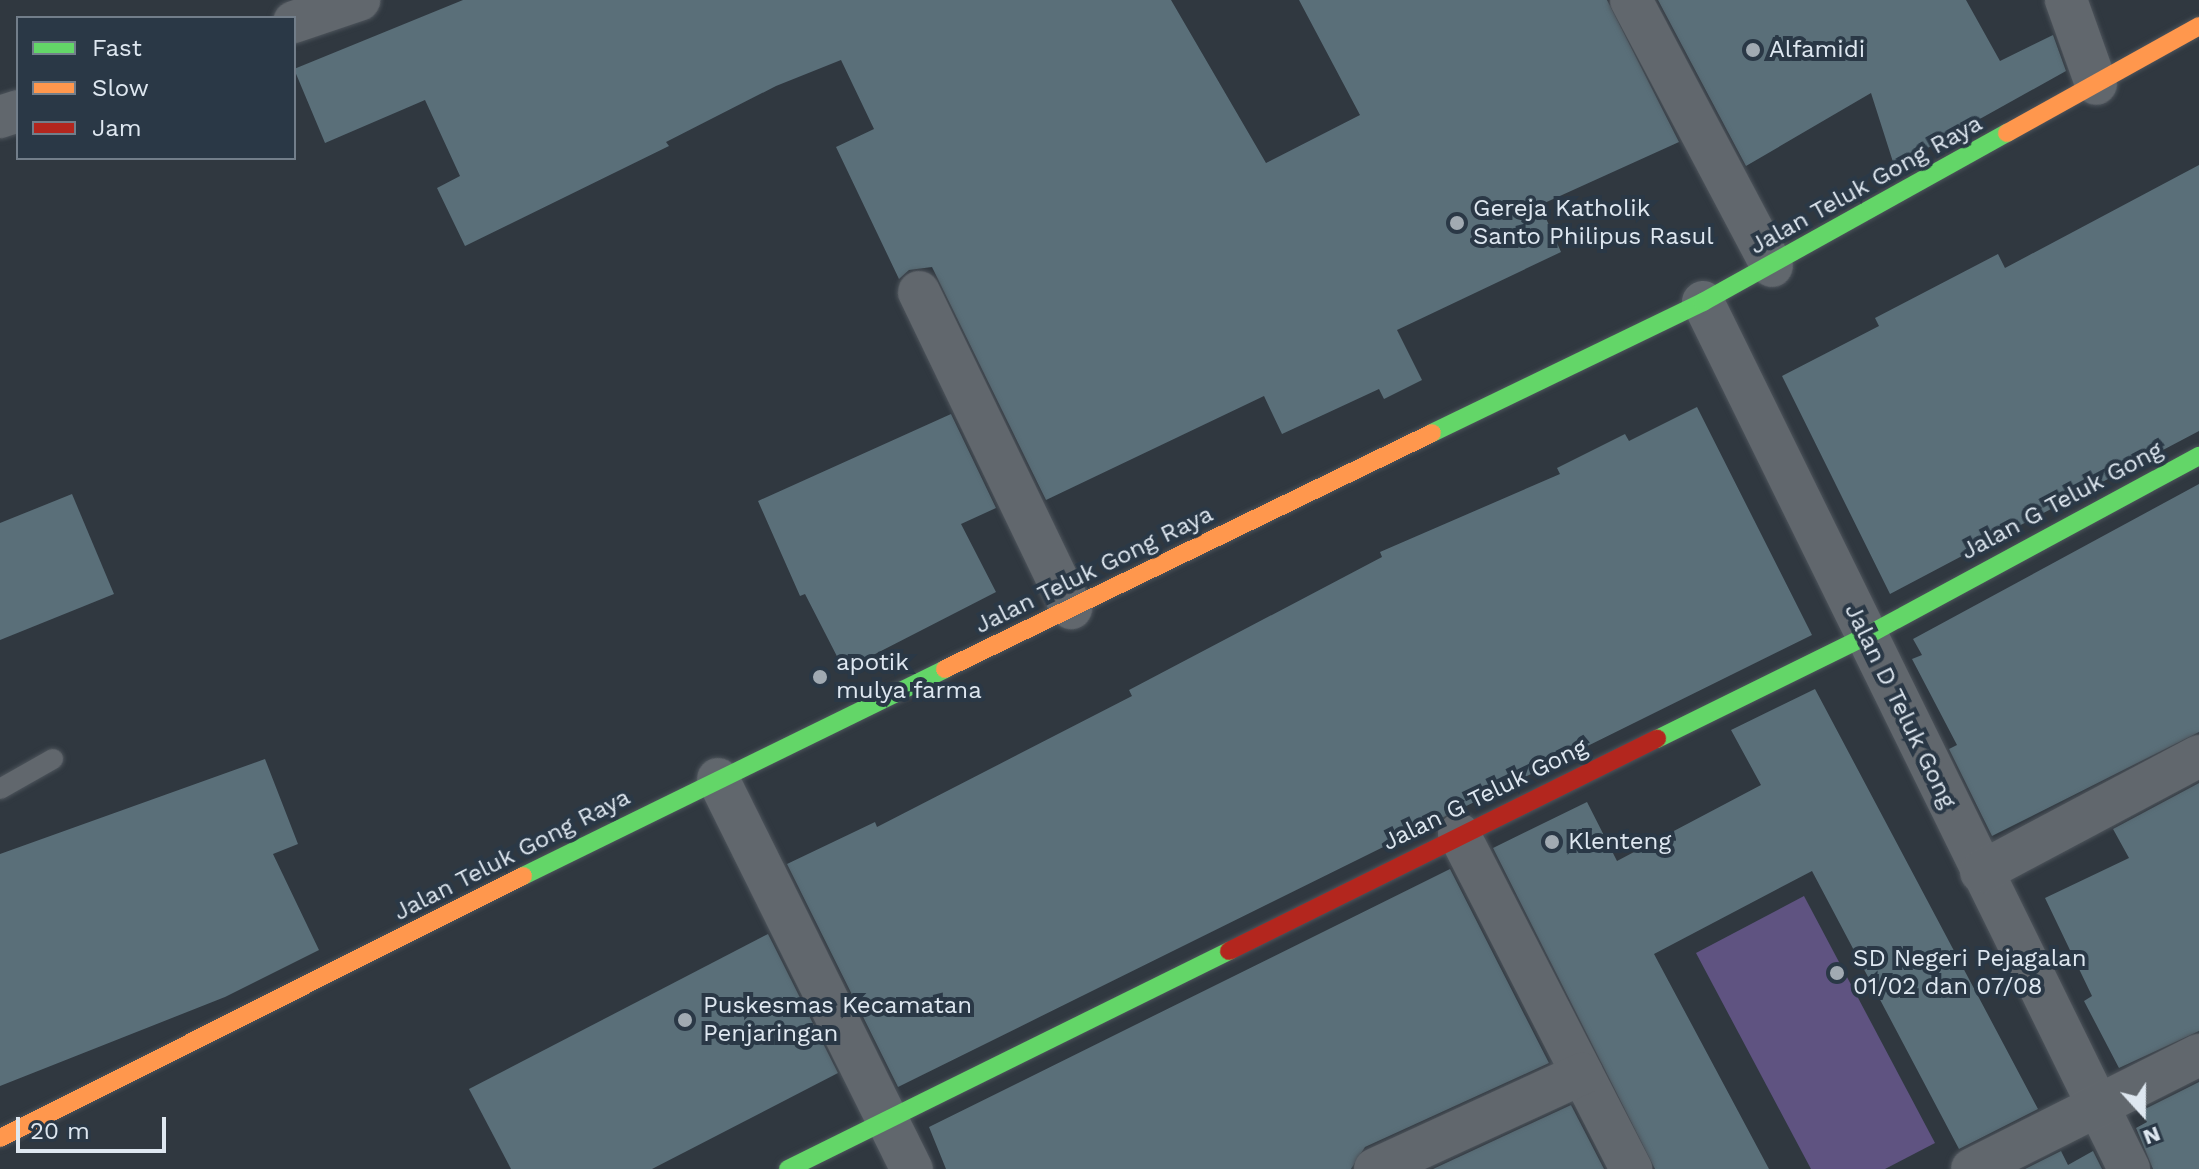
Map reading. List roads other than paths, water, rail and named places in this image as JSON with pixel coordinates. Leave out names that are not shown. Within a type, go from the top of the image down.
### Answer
[{"type":"main road","name":"Jalan Teluk Gong Raya","points":[[0,1138],[718,779],[1703,302],[2199,26]]},
{"type":"main road","name":"Jalan G Teluk Gong","points":[[788,1169],[1459,834],[1866,636],[2199,456]]},
{"type":"street","points":[[1631,0],[1772,266]]},
{"type":"street","points":[[2066,0],[2096,84]]},
{"type":"street","points":[[296,21],[348,2]]},
{"type":"street","points":[[919,292],[1071,608]]},
{"type":"street","name":"Jalan D Teluk Gong","points":[[1703,302],[2097,1110],[2129,1169]]},
{"type":"street","points":[[1981,872],[2199,756]]},
{"type":"street","points":[[718,779],[912,1169]]},
{"type":"street","points":[[1459,834],[1631,1169]]},
{"type":"street","points":[[1972,1169],[2097,1110],[2199,1055]]},
{"type":"street","points":[[1375,1169],[1582,1074]]},
{"type":"lane","points":[[0,789],[53,759]]},
{"type":"place","name":"Alfamidi","points":[[1753,50]]},
{"type":"place","name":"Gereja Katholik Santo Philipus Rasul","points":[[1457,223]]},
{"type":"place","name":"apotik mulya farma","points":[[820,677]]},
{"type":"place","name":"Klenteng","points":[[1552,842]]},
{"type":"place","name":"SD Negeri Pejagalan 01/02 dan 07/08","points":[[1837,973]]},
{"type":"place","name":"Puskesmas Kecamatan Penjaringan","points":[[685,1020]]}]
